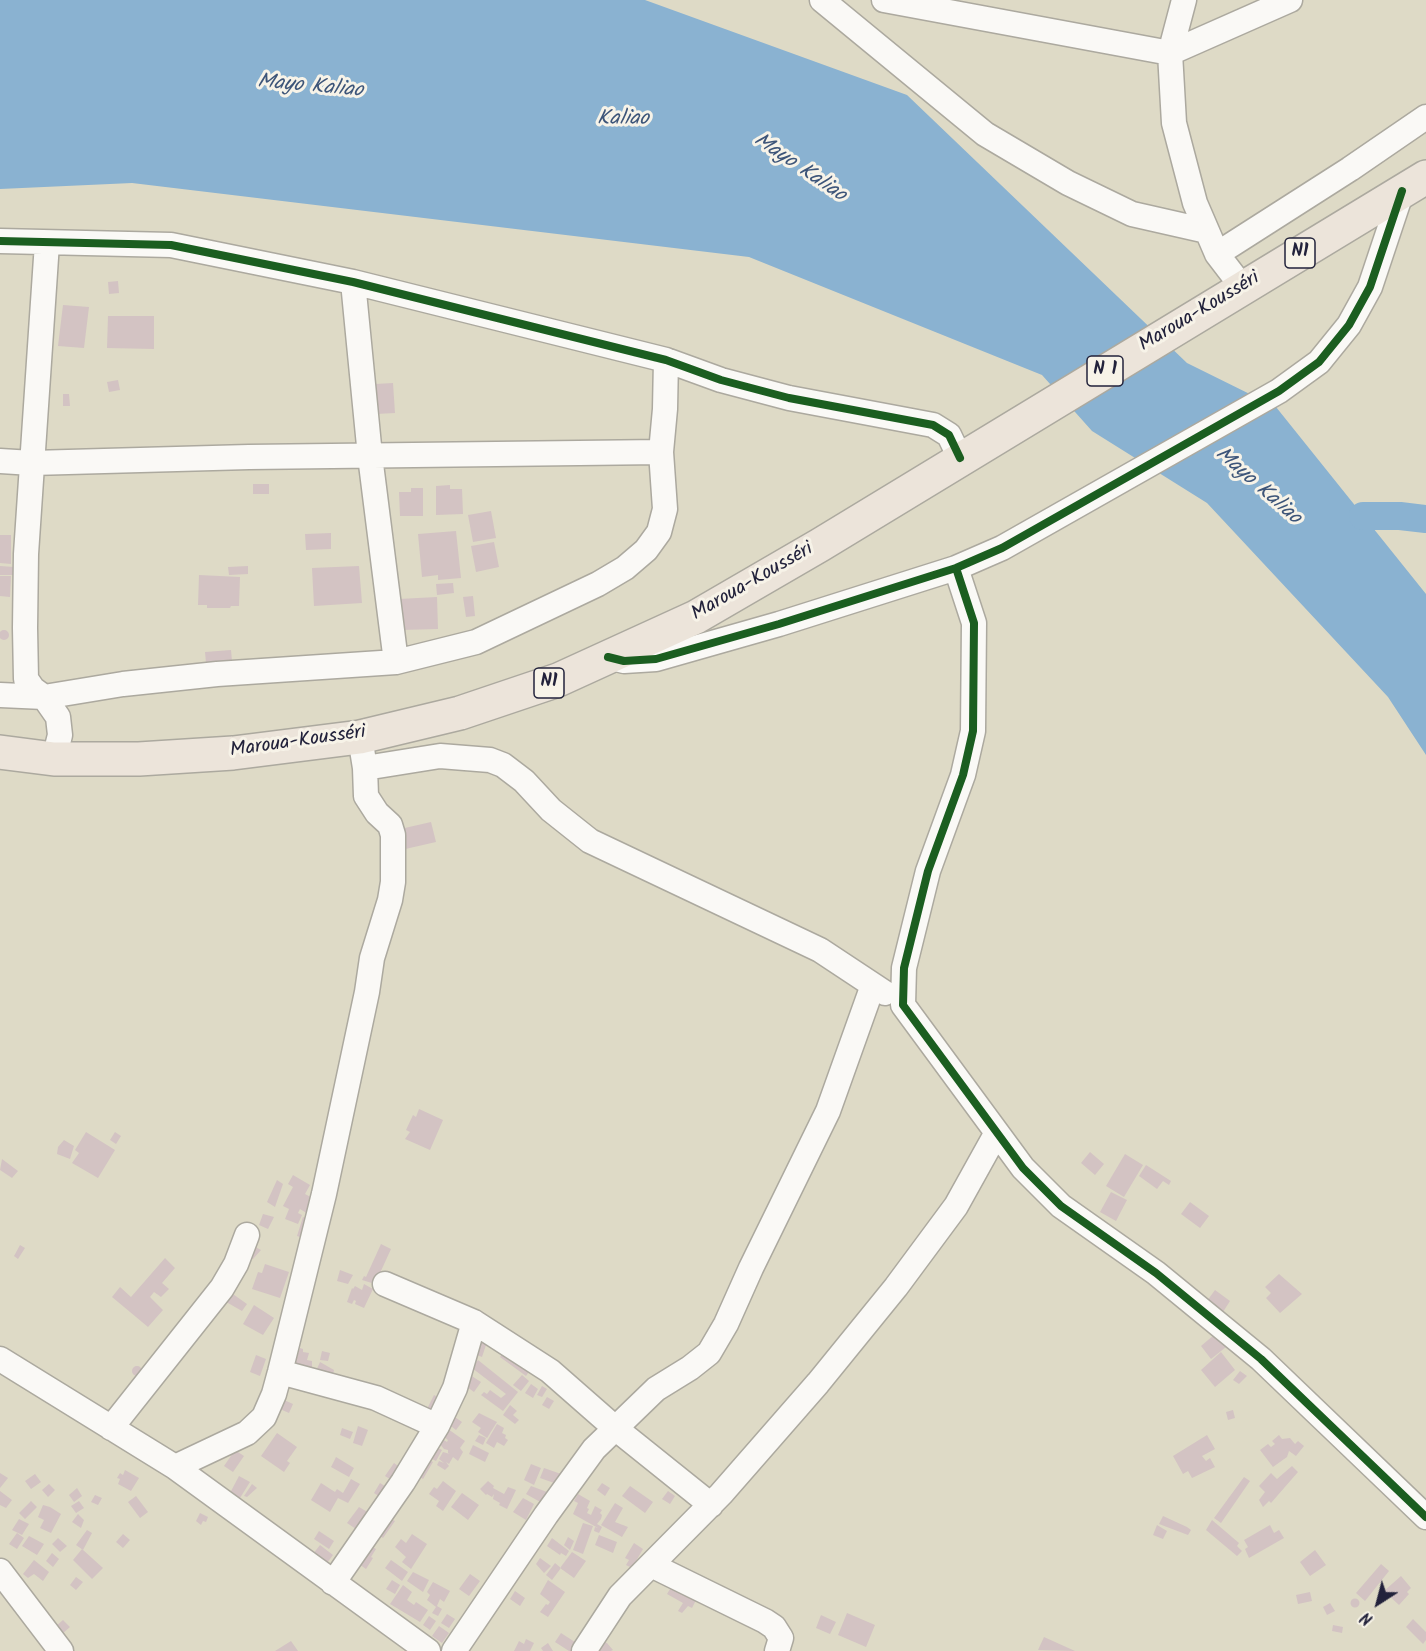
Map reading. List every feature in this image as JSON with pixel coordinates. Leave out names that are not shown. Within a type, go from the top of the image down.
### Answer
[{"type":"highway","name":"Maroua-Kousséri","points":[[0,752],[54,759],[139,759],[233,753],[362,752],[460,713],[558,680],[696,617],[820,545],[1414,184]]},
{"type":"street","points":[[822,0],[985,134],[1068,183],[1132,214],[1207,231]]},
{"type":"street","points":[[884,0],[1170,53],[1290,0]]},
{"type":"street","points":[[1184,0],[1170,53],[1173,123],[1195,203],[1217,254],[1243,288]]},
{"type":"street","points":[[1217,254],[1350,169],[1426,117]]},
{"type":"street","points":[[608,657],[624,661],[656,658],[779,624],[956,568],[1002,548],[1279,391],[1319,362],[1348,324],[1370,287],[1414,184]]},
{"type":"street","points":[[0,241],[171,245],[353,282],[666,360],[721,380],[789,398],[933,425],[949,435],[960,458]]},
{"type":"street","points":[[47,243],[26,554],[26,679],[33,689],[44,697],[58,717],[60,735],[54,759]]},
{"type":"street","points":[[353,282],[370,456],[396,662]]},
{"type":"street","points":[[0,695],[44,697],[123,684],[218,674],[396,662],[476,642],[598,584],[625,568],[646,550],[659,532],[665,508],[661,452],[666,360]]},
{"type":"street","points":[[0,461],[32,463],[249,457],[661,452]]},
{"type":"street","points":[[903,1005],[904,968],[928,870],[963,775],[973,731],[974,623],[956,568]]},
{"type":"street","points":[[175,1467],[247,1432],[264,1417],[280,1372],[324,1194],[367,992],[372,958],[392,891],[393,835],[390,825],[377,813],[366,796],[362,752],[490,760],[503,765],[524,781],[551,810],[590,841],[820,950],[903,1005],[996,1134],[1023,1168],[1061,1206],[1156,1273],[1261,1359],[1426,1517]]},
{"type":"street","points":[[454,1651],[594,1449],[656,1389],[709,1353],[726,1324],[828,1111],[873,985]]},
{"type":"street","points":[[584,1651],[620,1596],[711,1505],[811,1391],[897,1287],[956,1206],[996,1134]]},
{"type":"street","points":[[111,1428],[222,1288],[236,1264],[247,1235]]},
{"type":"street","points":[[385,1284],[474,1322],[550,1371],[615,1428],[711,1505]]},
{"type":"street","points":[[333,1583],[403,1482],[437,1426],[455,1388],[474,1322]]},
{"type":"street","points":[[0,1359],[175,1467],[428,1651]]},
{"type":"street","points":[[280,1372],[376,1398],[437,1426]]},
{"type":"street","points":[[651,1564],[774,1627],[781,1638],[777,1651]]},
{"type":"street","points":[[0,1571],[61,1651]]},
{"type":"water","name":"Kaliao","points":[[0,0],[645,0],[907,95],[1187,363],[1276,407],[1426,594],[1426,755],[1388,697],[1207,503],[1092,431],[1042,375],[749,257],[132,183],[0,189]]},
{"type":"building","points":[[118,281],[119,293],[109,294],[108,282]]},
{"type":"building","points":[[63,305],[89,307],[84,348],[58,346]]},
{"type":"building","points":[[108,316],[154,316],[154,349],[107,348]]},
{"type":"building","points":[[118,380],[120,390],[109,392],[107,382]]},
{"type":"building","points":[[393,383],[395,413],[376,414],[375,384]]},
{"type":"building","points":[[63,394],[69,394],[70,406],[63,406]]},
{"type":"building","points":[[253,484],[269,484],[269,494],[253,494]]},
{"type":"building","points":[[450,485],[450,489],[462,489],[463,514],[436,515],[436,486]]},
{"type":"building","points":[[411,488],[423,488],[423,516],[400,516],[399,492],[411,492]]},
{"type":"building","points":[[491,511],[496,538],[473,542],[468,515]]},
{"type":"building","points":[[456,531],[461,578],[438,580],[438,575],[422,577],[418,534]]},
{"type":"building","points":[[331,533],[331,549],[306,550],[305,534]]},
{"type":"building","points":[[0,535],[11,535],[11,564],[0,563]]},
{"type":"building","points":[[494,542],[499,567],[476,572],[471,546]]},
{"type":"building","points":[[0,566],[14,567],[14,575],[0,575]]},
{"type":"building","points":[[248,566],[248,574],[229,575],[228,567]]},
{"type":"building","points":[[359,566],[362,603],[314,606],[312,568]]},
{"type":"building","points":[[199,575],[240,577],[239,606],[207,608],[207,605],[198,605]]},
{"type":"building","points":[[0,576],[11,576],[10,597],[0,596]]},
{"type":"building","points":[[453,583],[454,593],[437,595],[436,584]]},
{"type":"building","points":[[473,596],[475,616],[466,617],[463,597]]},
{"type":"building","points":[[437,597],[438,629],[401,630],[399,599]]},
{"type":"building","points":[[4,630],[8,631],[8,639],[4,640],[0,639],[-1,635],[0,631]]},
{"type":"building","points":[[231,650],[232,661],[206,663],[205,652]]},
{"type":"building","points":[[431,822],[436,842],[401,850],[396,830]]},
{"type":"building","points":[[419,1109],[443,1120],[430,1150],[405,1139],[410,1132],[406,1130],[413,1115],[416,1117]]},
{"type":"building","points":[[86,1132],[115,1150],[98,1178],[72,1163],[79,1153],[75,1150]]},
{"type":"building","points":[[115,1132],[121,1136],[116,1144],[110,1140]]},
{"type":"building","points":[[64,1140],[74,1146],[70,1159],[57,1154],[58,1147]]},
{"type":"building","points":[[1090,1152],[1104,1164],[1095,1175],[1081,1163]]},
{"type":"building","points":[[1125,1154],[1143,1165],[1124,1197],[1106,1186]]},
{"type":"building","points":[[2,1159],[18,1171],[12,1178],[0,1170]]},
{"type":"building","points":[[1146,1165],[1171,1181],[1169,1185],[1163,1181],[1157,1189],[1139,1176]]},
{"type":"building","points":[[293,1175],[310,1185],[305,1194],[318,1201],[308,1214],[300,1209],[298,1213],[302,1215],[298,1224],[285,1219],[289,1209],[283,1206],[293,1187],[288,1184]]},
{"type":"building","points":[[277,1180],[283,1184],[275,1207],[267,1202]]},
{"type":"building","points":[[1111,1192],[1127,1200],[1116,1221],[1100,1212]]},
{"type":"building","points":[[1190,1202],[1209,1216],[1200,1228],[1181,1214]]},
{"type":"building","points":[[263,1214],[274,1217],[268,1229],[259,1225]]},
{"type":"building","points":[[303,1217],[312,1220],[306,1239],[297,1236]]},
{"type":"building","points":[[248,1243],[261,1250],[253,1259],[245,1255]]},
{"type":"building","points":[[381,1244],[391,1249],[375,1284],[362,1280],[364,1276],[366,1277]]},
{"type":"building","points":[[20,1245],[25,1248],[18,1259],[14,1256]]},
{"type":"building","points":[[165,1258],[175,1268],[162,1283],[169,1289],[161,1297],[154,1292],[150,1297],[163,1310],[148,1327],[112,1297],[120,1287],[131,1297]]},
{"type":"building","points":[[265,1264],[289,1272],[280,1298],[252,1289],[258,1272],[262,1273]]},
{"type":"building","points":[[340,1270],[353,1275],[348,1284],[337,1281]]},
{"type":"building","points":[[1279,1274],[1302,1294],[1280,1313],[1266,1298],[1271,1293],[1265,1287]]},
{"type":"building","points":[[364,1284],[373,1289],[364,1308],[355,1304],[354,1300],[352,1304],[347,1302],[352,1288],[355,1286],[362,1290]]},
{"type":"building","points":[[1215,1290],[1230,1301],[1223,1312],[1207,1301]]},
{"type":"building","points":[[230,1292],[247,1304],[242,1311],[221,1299]]},
{"type":"building","points":[[254,1305],[274,1318],[263,1335],[243,1324]]},
{"type":"building","points":[[480,1331],[489,1336],[482,1357],[472,1353]]},
{"type":"building","points":[[1214,1335],[1226,1347],[1211,1359],[1201,1346]]},
{"type":"building","points":[[507,1347],[533,1366],[526,1376],[500,1357]]},
{"type":"building","points":[[300,1348],[303,1352],[309,1353],[307,1360],[312,1361],[312,1372],[291,1366]]},
{"type":"building","points":[[322,1351],[330,1353],[328,1361],[320,1360]]},
{"type":"building","points":[[1221,1352],[1235,1370],[1215,1387],[1201,1370]]},
{"type":"building","points":[[256,1355],[266,1359],[260,1376],[250,1372]]},
{"type":"building","points":[[478,1360],[518,1392],[503,1411],[481,1395],[484,1392],[487,1394],[490,1390],[501,1398],[506,1394],[472,1368]]},
{"type":"building","points":[[320,1362],[334,1370],[332,1378],[316,1371]]},
{"type":"building","points":[[137,1366],[141,1367],[141,1375],[137,1376],[133,1375],[132,1371],[133,1367]]},
{"type":"building","points":[[1240,1371],[1247,1376],[1239,1384],[1233,1380]]},
{"type":"building","points":[[467,1373],[481,1382],[474,1392],[460,1382]]},
{"type":"building","points":[[522,1375],[529,1381],[521,1391],[513,1385]]},
{"type":"building","points":[[531,1384],[538,1389],[533,1398],[525,1393]]},
{"type":"building","points":[[542,1386],[547,1389],[542,1397],[537,1395]]},
{"type":"building","points":[[434,1395],[443,1400],[434,1419],[424,1415]]},
{"type":"building","points":[[547,1397],[554,1401],[549,1409],[542,1405]]},
{"type":"building","points":[[284,1400],[293,1404],[289,1413],[280,1409]]},
{"type":"building","points":[[510,1405],[517,1411],[513,1415],[519,1420],[515,1424],[503,1415]]},
{"type":"building","points":[[1233,1410],[1235,1418],[1228,1420],[1226,1412]]},
{"type":"building","points":[[479,1413],[497,1422],[487,1438],[478,1432],[481,1428],[472,1422]]},
{"type":"building","points":[[452,1415],[462,1422],[456,1430],[447,1423]]},
{"type":"building","points":[[497,1424],[504,1428],[502,1433],[508,1440],[504,1446],[497,1442],[494,1448],[486,1443]]},
{"type":"building","points":[[358,1426],[368,1430],[362,1446],[353,1443]]},
{"type":"building","points":[[342,1428],[353,1432],[350,1439],[340,1435]]},
{"type":"building","points":[[448,1429],[465,1441],[460,1448],[463,1452],[458,1461],[453,1457],[449,1464],[446,1462],[449,1466],[445,1470],[437,1465],[439,1461],[444,1463],[439,1459],[443,1452],[450,1454],[439,1443],[442,1439],[447,1442],[448,1440],[444,1437]]},
{"type":"building","points":[[277,1433],[297,1447],[287,1461],[290,1463],[284,1472],[261,1456]]},
{"type":"building","points":[[479,1435],[486,1438],[483,1445],[475,1441]]},
{"type":"building","points":[[1207,1435],[1215,1449],[1202,1456],[1206,1461],[1210,1458],[1215,1467],[1192,1478],[1188,1471],[1183,1474],[1173,1456]]},
{"type":"building","points":[[1279,1435],[1282,1439],[1290,1438],[1295,1444],[1298,1441],[1304,1446],[1296,1456],[1289,1451],[1287,1457],[1273,1467],[1260,1450],[1268,1444],[1271,1447],[1275,1444],[1272,1441]]},
{"type":"building","points":[[432,1445],[442,1450],[436,1461],[426,1456]]},
{"type":"building","points":[[473,1445],[489,1453],[485,1462],[469,1454]]},
{"type":"building","points":[[235,1450],[244,1456],[233,1472],[224,1466]]},
{"type":"building","points":[[336,1457],[354,1468],[349,1477],[331,1467]]},
{"type":"building","points":[[425,1458],[433,1462],[423,1479],[420,1477],[417,1483],[412,1481]]},
{"type":"building","points":[[394,1463],[402,1469],[393,1481],[385,1476]]},
{"type":"building","points":[[531,1464],[541,1468],[534,1485],[524,1480]]},
{"type":"building","points":[[1292,1466],[1298,1472],[1271,1503],[1269,1501],[1263,1507],[1259,1500],[1265,1492],[1259,1486],[1271,1473],[1277,1479]]},
{"type":"building","points":[[544,1468],[561,1474],[557,1484],[540,1478]]},
{"type":"building","points":[[125,1470],[139,1478],[131,1491],[118,1484],[120,1479],[117,1478],[120,1473],[123,1475]]},
{"type":"building","points":[[0,1473],[8,1478],[0,1488]]},
{"type":"building","points":[[35,1474],[41,1482],[31,1489],[25,1481]]},
{"type":"building","points":[[239,1476],[250,1482],[240,1498],[230,1493]]},
{"type":"building","points":[[1244,1477],[1250,1481],[1221,1523],[1214,1518]]},
{"type":"building","points":[[351,1479],[360,1484],[348,1503],[338,1498],[330,1512],[311,1500],[321,1483],[335,1492],[337,1489],[343,1493]]},
{"type":"building","points":[[443,1481],[456,1491],[443,1511],[436,1506],[439,1501],[429,1494]]},
{"type":"building","points":[[488,1481],[494,1486],[493,1488],[504,1494],[508,1487],[516,1490],[507,1509],[493,1499],[494,1494],[492,1497],[486,1495],[480,1489]]},
{"type":"building","points":[[380,1483],[391,1490],[385,1500],[374,1493]]},
{"type":"building","points":[[602,1483],[610,1488],[605,1496],[597,1490]]},
{"type":"building","points":[[49,1484],[55,1490],[48,1497],[42,1490]]},
{"type":"building","points":[[252,1484],[257,1488],[247,1497],[244,1496]]},
{"type":"building","points":[[531,1486],[547,1492],[542,1503],[526,1494]]},
{"type":"building","points":[[630,1486],[653,1502],[645,1513],[622,1496]]},
{"type":"building","points":[[77,1488],[82,1496],[74,1502],[69,1495]]},
{"type":"building","points":[[0,1491],[12,1500],[6,1508],[0,1505]]},
{"type":"building","points":[[668,1491],[675,1496],[670,1504],[662,1499]]},
{"type":"building","points":[[462,1493],[479,1505],[468,1520],[451,1507]]},
{"type":"building","points":[[578,1494],[590,1501],[587,1513],[591,1515],[595,1506],[602,1510],[601,1519],[597,1524],[602,1527],[599,1533],[594,1531],[595,1527],[598,1528],[573,1514],[578,1503],[574,1501]]},
{"type":"building","points":[[95,1495],[102,1498],[98,1505],[91,1502]]},
{"type":"building","points":[[136,1496],[148,1512],[140,1518],[128,1502]]},
{"type":"building","points":[[523,1498],[534,1504],[526,1520],[513,1512]]},
{"type":"building","points":[[31,1501],[37,1507],[25,1519],[19,1513]]},
{"type":"building","points":[[79,1501],[84,1508],[76,1513],[71,1506]]},
{"type":"building","points":[[615,1503],[623,1508],[615,1522],[628,1527],[622,1537],[601,1525]]},
{"type":"building","points":[[43,1505],[61,1514],[51,1533],[40,1528],[44,1520],[38,1517]]},
{"type":"building","points":[[359,1507],[371,1514],[359,1531],[347,1523]]},
{"type":"building","points":[[200,1513],[208,1517],[201,1525],[196,1521]]},
{"type":"building","points":[[78,1514],[84,1520],[81,1528],[72,1522]]},
{"type":"building","points":[[385,1516],[395,1521],[383,1538],[374,1532]]},
{"type":"building","points":[[1163,1516],[1191,1530],[1188,1535],[1159,1524]]},
{"type":"building","points":[[19,1519],[29,1524],[22,1535],[12,1530]]},
{"type":"building","points":[[1212,1520],[1239,1543],[1237,1546],[1242,1551],[1237,1556],[1206,1530]]},
{"type":"building","points":[[583,1523],[593,1526],[583,1554],[573,1550]]},
{"type":"building","points":[[1157,1525],[1167,1531],[1163,1539],[1153,1535]]},
{"type":"building","points":[[1270,1525],[1274,1533],[1279,1530],[1284,1538],[1249,1558],[1245,1549],[1248,1547],[1244,1540]]},
{"type":"building","points":[[87,1530],[92,1533],[83,1550],[76,1545]]},
{"type":"building","points":[[319,1531],[334,1541],[329,1549],[314,1539]]},
{"type":"building","points":[[17,1533],[24,1538],[17,1549],[9,1544]]},
{"type":"building","points":[[123,1534],[130,1540],[123,1548],[116,1542]]},
{"type":"building","points":[[412,1534],[427,1544],[411,1569],[402,1562],[406,1557],[395,1547],[401,1539],[406,1543]]},
{"type":"building","points":[[599,1535],[617,1542],[613,1553],[595,1545]]},
{"type":"building","points":[[29,1536],[44,1544],[37,1555],[22,1546]]},
{"type":"building","points":[[568,1537],[574,1541],[570,1550],[564,1545]]},
{"type":"building","points":[[58,1538],[67,1546],[60,1552],[52,1544]]},
{"type":"building","points":[[552,1538],[569,1551],[566,1556],[561,1553],[560,1555],[547,1546]]},
{"type":"building","points":[[366,1543],[376,1549],[366,1569],[356,1562]]},
{"type":"building","points":[[634,1543],[643,1549],[632,1568],[626,1565],[629,1560],[625,1558]]},
{"type":"building","points":[[320,1545],[333,1555],[327,1563],[313,1554]]},
{"type":"building","points":[[82,1549],[103,1568],[92,1579],[73,1560]]},
{"type":"building","points":[[1315,1550],[1326,1565],[1310,1576],[1300,1562]]},
{"type":"building","points":[[572,1552],[586,1561],[574,1578],[560,1568]]},
{"type":"building","points":[[52,1553],[59,1559],[53,1567],[46,1561]]},
{"type":"building","points":[[540,1558],[551,1566],[544,1573],[536,1564]]},
{"type":"building","points":[[34,1560],[49,1572],[43,1581],[34,1574],[28,1578],[23,1574]]},
{"type":"building","points":[[391,1560],[408,1572],[402,1581],[385,1568]]},
{"type":"building","points":[[555,1563],[561,1568],[552,1580],[546,1575]]},
{"type":"building","points":[[1381,1564],[1389,1571],[1365,1601],[1356,1593]]},
{"type":"building","points":[[413,1572],[429,1580],[423,1592],[407,1581]]},
{"type":"building","points":[[470,1574],[480,1581],[469,1596],[459,1589]]},
{"type":"building","points":[[1401,1576],[1411,1588],[1407,1592],[1409,1594],[1399,1605],[1384,1591]]},
{"type":"building","points":[[76,1577],[83,1582],[76,1590],[70,1585]]},
{"type":"building","points":[[392,1580],[400,1585],[395,1594],[386,1589]]},
{"type":"building","points":[[548,1580],[565,1592],[548,1617],[540,1612],[550,1602],[540,1594]]},
{"type":"building","points":[[433,1582],[450,1591],[444,1602],[440,1599],[437,1606],[442,1609],[438,1616],[432,1613],[436,1607],[427,1600],[430,1595],[427,1592]]},
{"type":"building","points":[[673,1584],[697,1598],[692,1608],[688,1606],[682,1613],[678,1611],[683,1603],[667,1594]]},
{"type":"building","points":[[403,1585],[412,1592],[407,1600],[414,1605],[416,1602],[428,1610],[420,1622],[390,1604]]},
{"type":"building","points":[[515,1591],[525,1598],[520,1606],[510,1599]]},
{"type":"building","points":[[1310,1592],[1312,1601],[1298,1604],[1296,1595]]},
{"type":"building","points":[[1355,1599],[1359,1603],[1355,1607],[1351,1603]]},
{"type":"building","points":[[1330,1603],[1335,1611],[1327,1615],[1323,1607]]},
{"type":"building","points":[[847,1613],[875,1625],[866,1647],[838,1635]]},
{"type":"building","points":[[447,1614],[455,1619],[449,1628],[441,1623]]},
{"type":"building","points":[[821,1615],[836,1622],[830,1634],[816,1628]]},
{"type":"building","points":[[429,1616],[436,1621],[430,1630],[423,1625]]},
{"type":"building","points":[[1413,1619],[1426,1632],[1426,1640],[1423,1644],[1406,1627]]},
{"type":"building","points":[[63,1620],[70,1627],[62,1634],[55,1627]]},
{"type":"building","points":[[1333,1625],[1343,1627],[1342,1633],[1332,1631]]},
{"type":"building","points":[[439,1626],[449,1633],[442,1643],[432,1636]]},
{"type":"building","points":[[561,1633],[581,1646],[577,1651],[569,1651],[555,1642]]},
{"type":"building","points":[[1044,1637],[1075,1651],[1038,1650]]},
{"type":"building","points":[[526,1639],[534,1643],[530,1651],[514,1651],[519,1641],[524,1644]]},
{"type":"building","points":[[599,1640],[607,1643],[613,1650],[592,1651]]},
{"type":"building","points":[[291,1641],[298,1651],[275,1651]]},
{"type":"building","points":[[548,1643],[553,1651],[543,1651],[541,1648]]},
{"type":"waterway","points":[[1363,516],[1426,519]]},
{"type":"cycle path","points":[[608,657],[624,661],[656,659],[779,624],[956,568],[1002,548],[1279,391],[1319,362],[1349,325],[1370,287],[1402,191]]},
{"type":"cycle path","points":[[0,241],[171,245],[353,282],[666,360],[721,380],[789,398],[933,425],[949,435],[960,458]]},
{"type":"cycle path","points":[[956,568],[974,623],[973,731],[963,775],[928,871],[904,968],[903,1005],[1023,1168],[1061,1206],[1156,1273],[1261,1359],[1426,1517]]},
{"type":"water label","name":"Mayo Kaliao","points":[[310,88]]},
{"type":"water label","name":"Mayo Kaliao","points":[[799,169]]},
{"type":"water label","name":"Mayo Kaliao","points":[[1257,487]]}]
